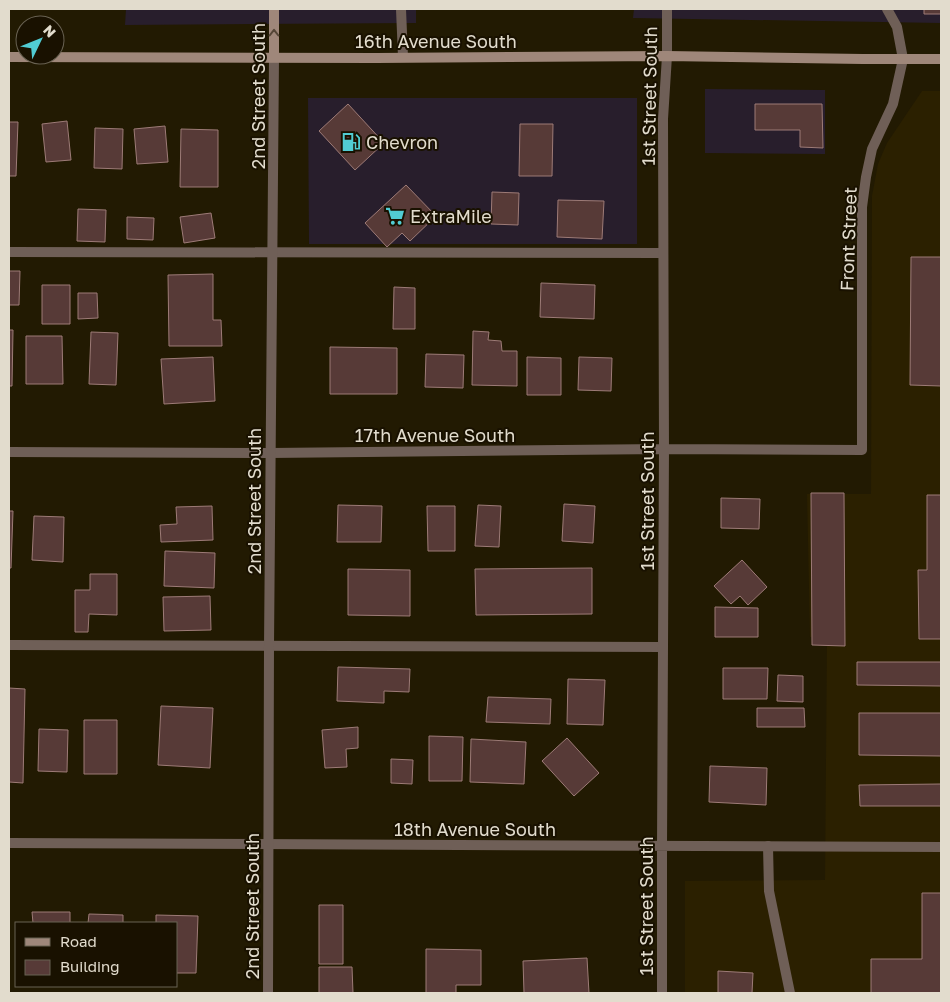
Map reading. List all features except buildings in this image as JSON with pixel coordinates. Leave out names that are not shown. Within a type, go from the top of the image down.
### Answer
[{"type":"main road","name":"2nd Street South","points":[[274,9],[274,58]]},
{"type":"main road","name":"16th Avenue South","points":[[9,57],[667,56],[941,59]]},
{"type":"street","points":[[402,9],[403,57]]},
{"type":"street","name":"1st Street South","points":[[662,993],[663,119],[667,56],[667,9]]},
{"type":"street","name":"Front Street","points":[[862,450],[862,206],[872,149],[893,104],[903,59],[896,26],[887,9]]},
{"type":"street","name":"2nd Street South","points":[[268,993],[274,58]]},
{"type":"street","points":[[9,252],[663,253]]},
{"type":"street","name":"17th Avenue South","points":[[9,452],[270,453],[664,449],[862,450]]},
{"type":"street","points":[[9,645],[663,646]]},
{"type":"street","name":"18th Avenue South","points":[[9,843],[941,848]]},
{"type":"street","points":[[768,846],[769,891],[790,993]]},
{"type":"shaded area","points":[[126,9],[416,9],[416,23],[125,25]]},
{"type":"shaded area","points":[[634,9],[941,9],[941,23],[633,18]]},
{"type":"shaded area","points":[[705,89],[825,90],[825,154],[705,153]]},
{"type":"shaded area","points":[[922,91],[941,91],[941,993],[685,993],[685,881],[825,880],[827,638],[810,637],[807,494],[871,494],[872,196],[878,164],[887,143]]},
{"type":"shaded area","points":[[308,98],[637,98],[637,244],[309,244]]},
{"type":"place","name":"Chevron","points":[[351,142]]},
{"type":"place","name":"ExtraMile","points":[[395,216]]}]
